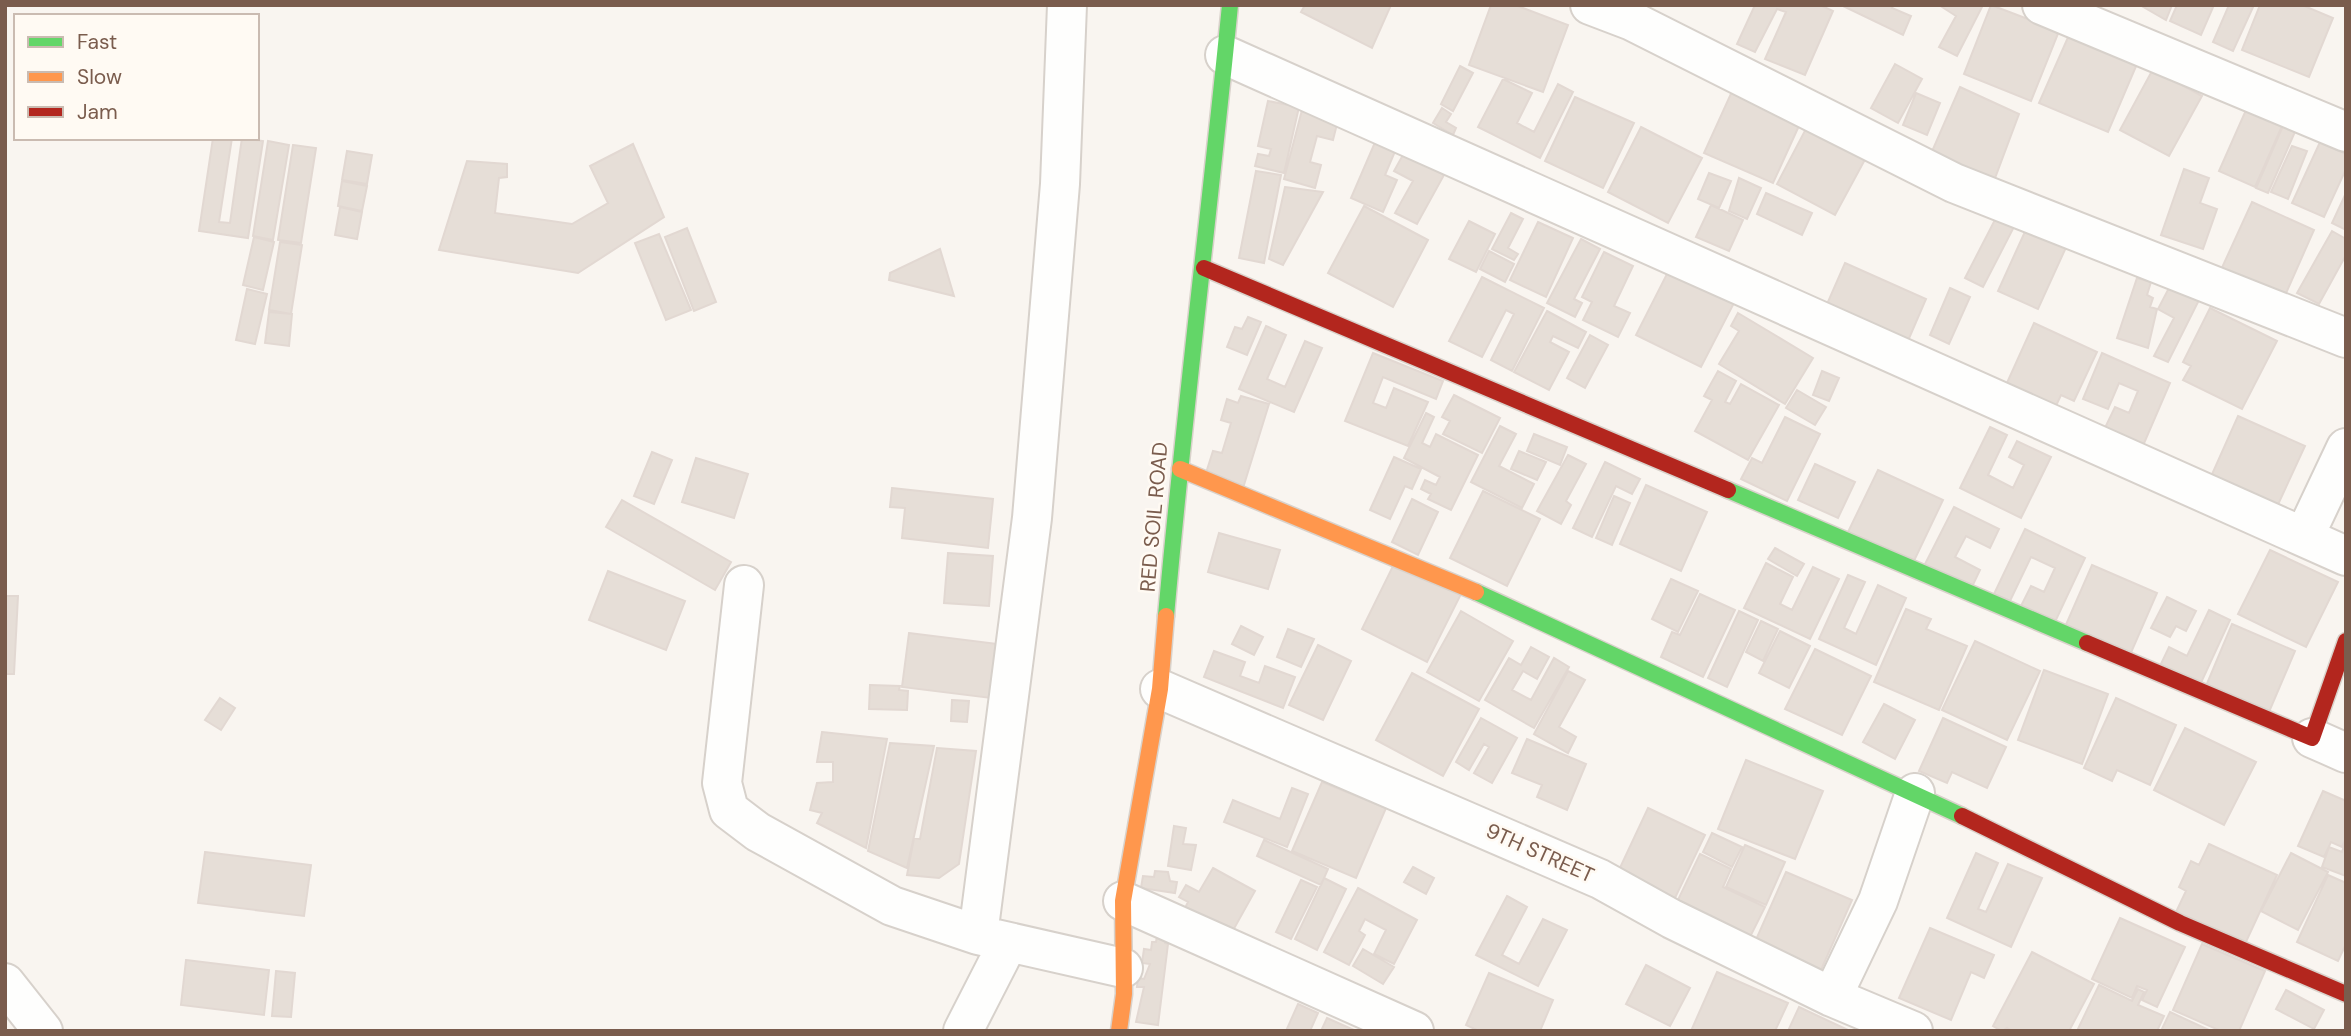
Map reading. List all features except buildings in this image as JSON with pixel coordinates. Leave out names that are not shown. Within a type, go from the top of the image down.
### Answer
[{"type":"street","points":[[963,1031],[993,939],[1060,184],[1067,5]]},
{"type":"street","name":"RED SOIL ROAD","points":[[1119,1031],[1123,901],[1160,689],[1185,402],[1204,268],[1230,5]]},
{"type":"street","points":[[1590,5],[1632,21],[1954,183],[2346,338]]},
{"type":"street","points":[[2042,5],[2346,132]]},
{"type":"street","points":[[1226,55],[2346,556]]},
{"type":"street","points":[[1204,268],[2329,746],[2346,641]]},
{"type":"street","points":[[2304,537],[2346,447]]},
{"type":"street","points":[[1180,468],[1438,575],[1915,793],[2180,923],[2346,994]]},
{"type":"street","points":[[744,585],[722,783],[729,810],[758,831],[892,906],[993,939],[1123,968]]},
{"type":"street","name":"9TH STREET","points":[[1160,689],[1600,879],[1672,919],[1832,997],[1913,1031]]},
{"type":"street","points":[[1832,997],[1878,901],[1915,793]]},
{"type":"street","points":[[1123,901],[1414,1031]]},
{"type":"street","points":[[5,983],[43,1031]]},
{"type":"traffic: fast","points":[[1166,616],[1230,5]]},
{"type":"traffic: fast","points":[[1728,490],[2087,643]]},
{"type":"traffic: fast","points":[[1476,592],[1962,816]]},
{"type":"traffic: slow","points":[[1180,469],[1476,592]]},
{"type":"traffic: slow","points":[[1119,1031],[1124,994],[1123,901],[1160,689],[1166,616]]},
{"type":"traffic: jam","points":[[1204,268],[1728,490]]},
{"type":"traffic: jam","points":[[2087,643],[2312,738],[2346,641]]},
{"type":"traffic: jam","points":[[1962,816],[2180,923],[2346,994]]}]
